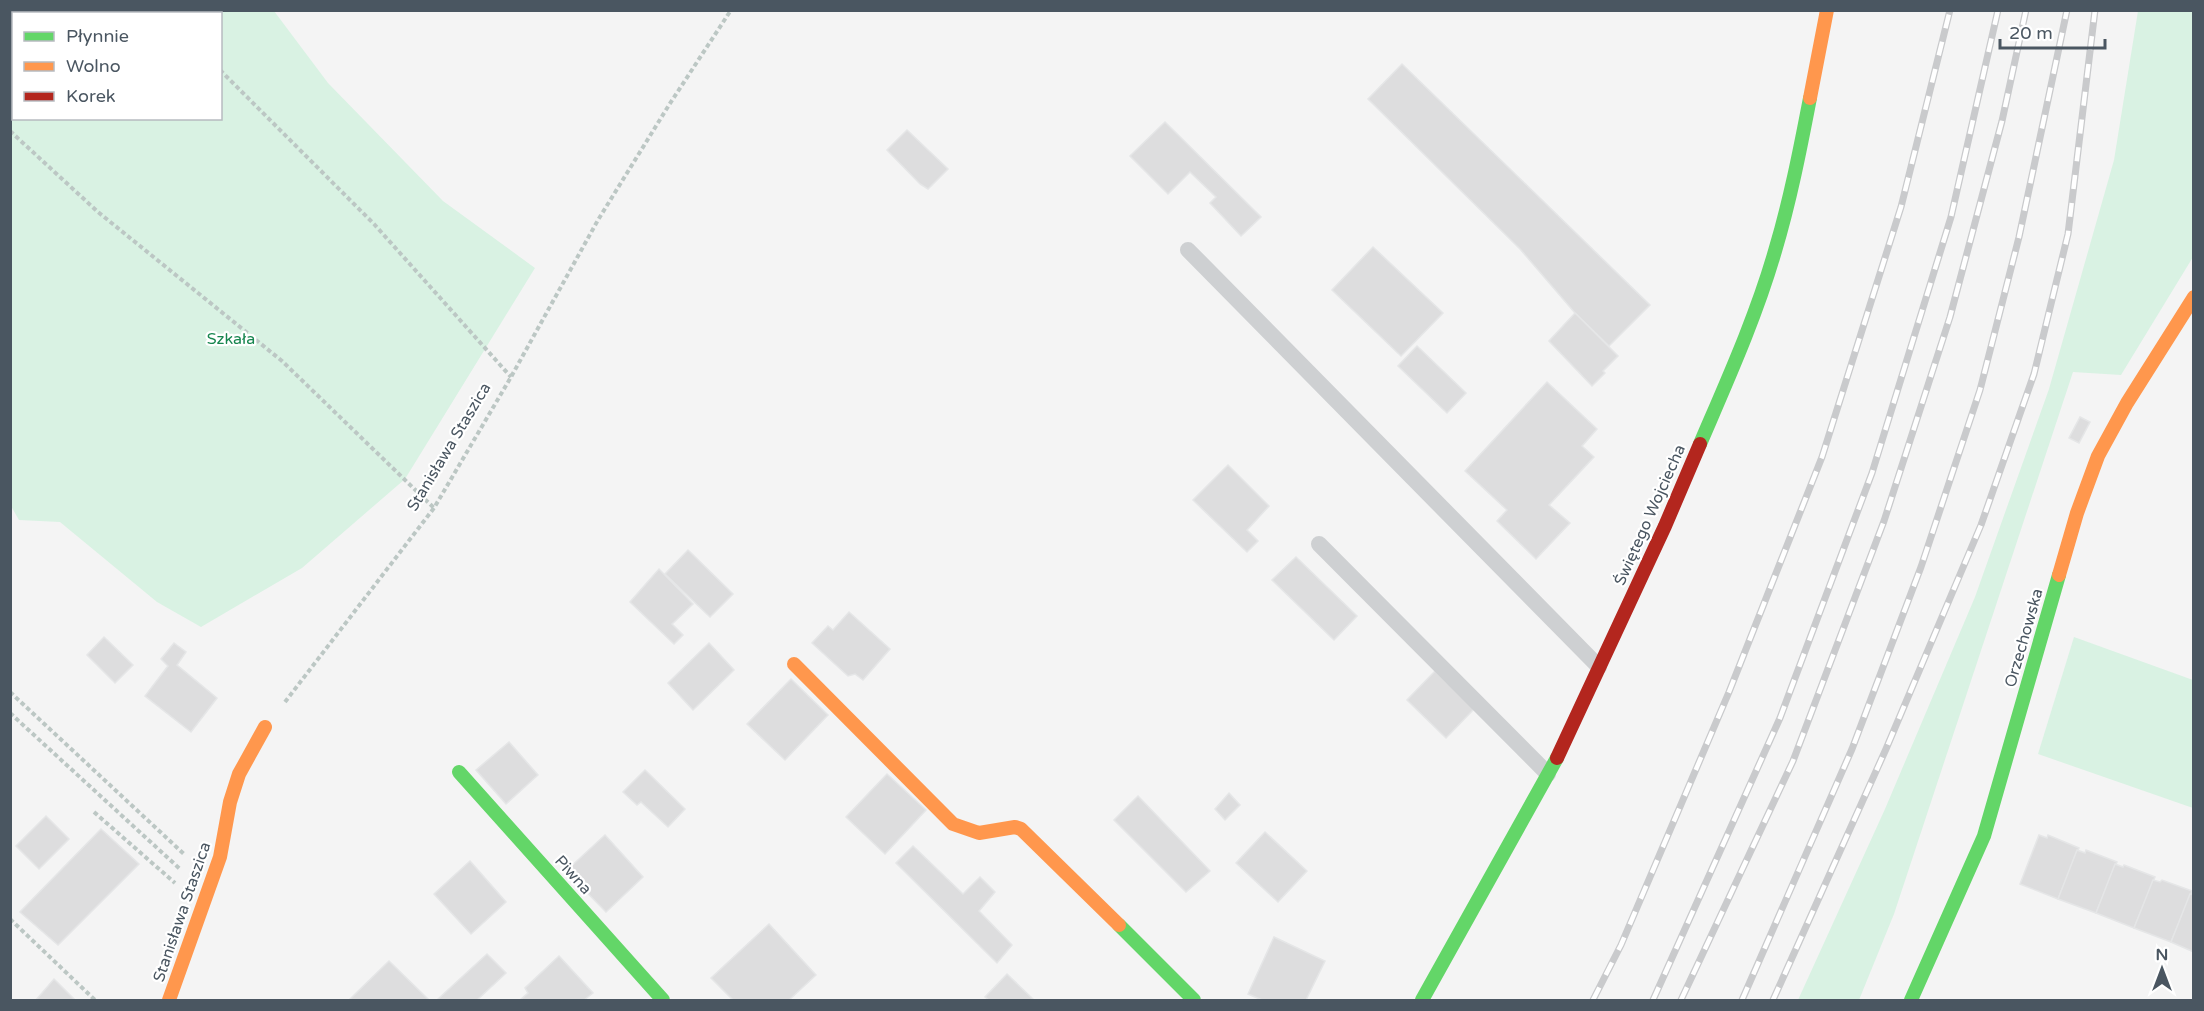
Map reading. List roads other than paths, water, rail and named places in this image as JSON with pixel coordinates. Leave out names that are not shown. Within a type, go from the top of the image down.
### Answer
[{"type":"street","name":"Świętego Wojciecha","points":[[1422,1000],[1548,774],[1665,526],[1740,349],[1774,253],[1794,180],[1827,10]]},
{"type":"street","name":"Orzechowska","points":[[1911,1000],[1984,837],[2077,513],[2098,456],[2127,403],[2193,297]]},
{"type":"street","points":[[794,664],[953,824],[979,833],[1015,827],[1021,829],[1194,1000]]},
{"type":"street","name":"Stanisława Staszica","points":[[169,1000],[213,880],[220,857],[230,802],[239,774],[265,727]]},
{"type":"street","name":"Piwna","points":[[459,772],[663,1000]]},
{"type":"lane","points":[[1188,250],[1599,667]]},
{"type":"lane","points":[[1320,544],[1548,774]]},
{"type":"railway","points":[[1593,1000],[1621,945],[1729,692],[1822,457],[1901,207],[1950,10]]},
{"type":"railway","points":[[1653,1000],[1780,718],[1872,473],[1951,217],[1998,10]]},
{"type":"railway","points":[[1681,1000],[1793,761],[1884,521],[1950,317],[2002,121],[2026,10]]},
{"type":"railway","points":[[1742,1000],[1852,749],[1921,567],[1980,390],[2019,237],[2067,10]]},
{"type":"railway","points":[[1773,1000],[1886,749],[1981,525],[2034,374],[2068,234],[2095,10]]},
{"type":"park label","name":"Szkała","points":[[231,339]]}]
